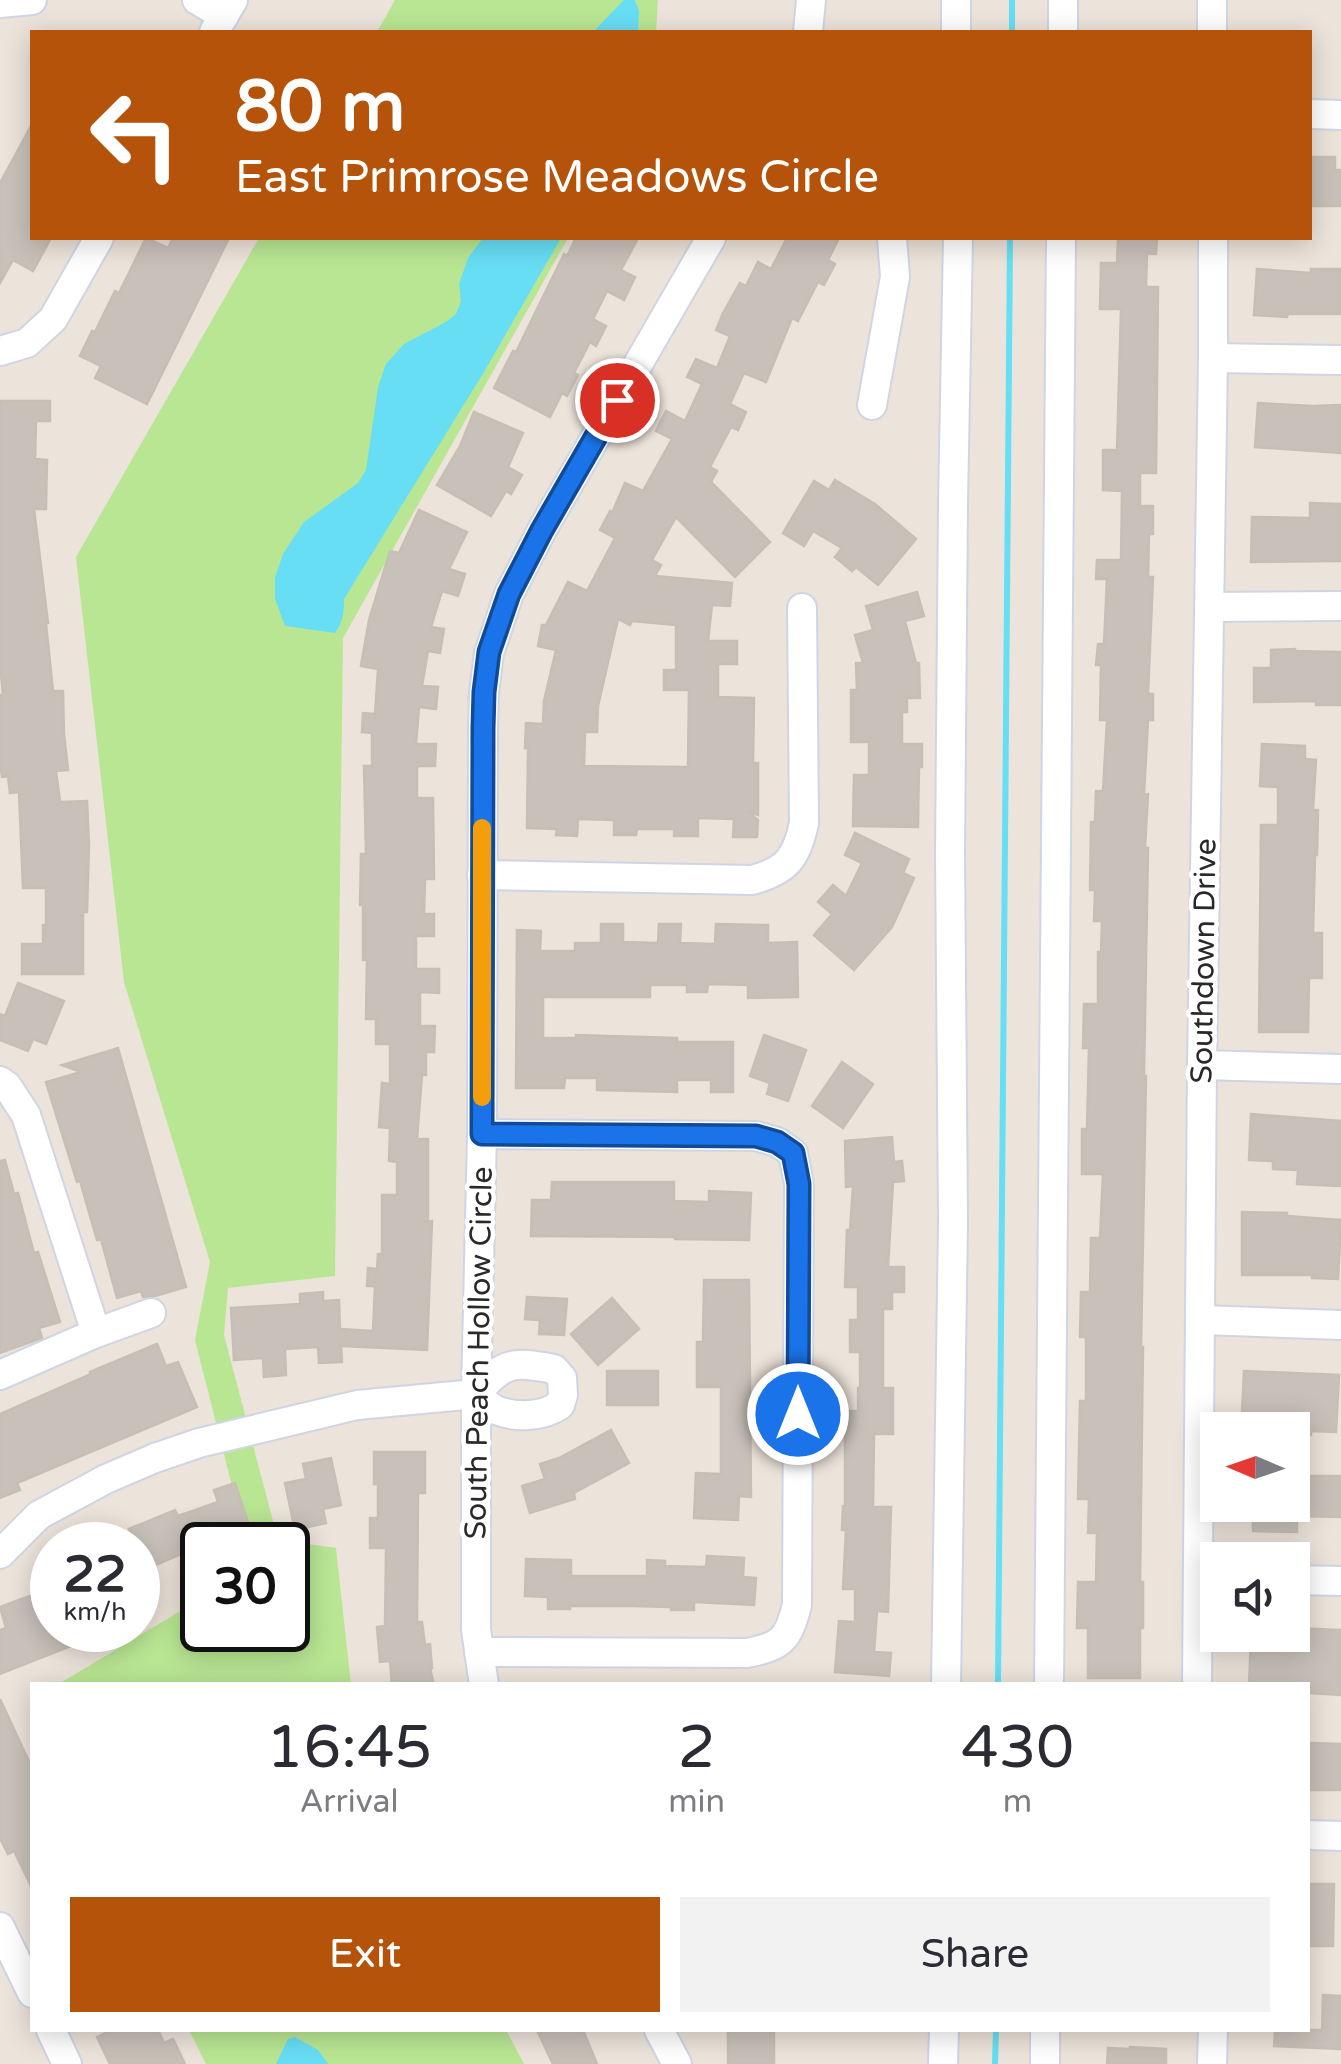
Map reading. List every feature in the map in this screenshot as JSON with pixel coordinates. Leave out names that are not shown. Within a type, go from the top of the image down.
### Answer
[{"type":"street","points":[[0,3],[32,0]]},
{"type":"street","points":[[196,0],[224,16]]},
{"type":"street","points":[[808,30],[811,0]]},
{"type":"street","points":[[956,0],[956,30]]},
{"type":"street","points":[[1063,0],[1063,30]]},
{"type":"street","points":[[1212,0],[1212,30]]},
{"type":"street","points":[[1312,114],[1341,115]]},
{"type":"street","points":[[0,351],[27,343],[53,319],[98,240]]},
{"type":"street","name":"South Peach Hollow Circle","points":[[484,1682],[476,1629],[476,1394],[482,1134],[484,692],[489,652],[509,594],[542,530],[710,240]]},
{"type":"street","points":[[872,405],[896,277],[892,240]]},
{"type":"street","points":[[946,1682],[953,1222],[952,561],[958,240]]},
{"type":"street","points":[[1049,1682],[1060,240]]},
{"type":"street","name":"Southdown Drive","points":[[1207,1542],[1202,1066],[1213,240]]},
{"type":"street","points":[[1214,358],[1341,360]]},
{"type":"street","points":[[1209,607],[1341,606]]},
{"type":"street","points":[[482,874],[752,880],[773,874],[791,859],[804,823],[802,608]]},
{"type":"street","points":[[1202,1066],[1341,1069]]},
{"type":"street","points":[[0,1081],[26,1115],[96,1332]]},
{"type":"street","points":[[479,1652],[747,1653],[784,1641],[797,1605],[799,1184],[793,1153],[777,1142],[756,1136],[482,1134]]},
{"type":"street","points":[[0,1375],[96,1332],[151,1314]]},
{"type":"street","points":[[1202,1320],[1341,1325]]},
{"type":"street","points":[[0,1554],[39,1515],[106,1479],[199,1443],[358,1405],[476,1394]]},
{"type":"street","points":[[0,1522],[39,1515]]},
{"type":"street","points":[[1310,1581],[1341,1582]]},
{"type":"street","name":"Southdown Drive","points":[[1197,1682],[1200,1652]]},
{"type":"street","points":[[1310,1835],[1341,1836]]},
{"type":"street","points":[[0,1928],[30,1990]]},
{"type":"street","points":[[51,2032],[67,2064]]},
{"type":"street","points":[[660,2032],[677,2064]]},
{"type":"street","points":[[942,2064],[944,2032]]},
{"type":"street","points":[[1044,2064],[1045,2032]]},
{"type":"street","points":[[1212,2064],[1213,2032]]},
{"type":"green space","points":[[395,0],[658,0],[656,30],[378,30]]},
{"type":"green space","points":[[258,240],[567,240],[343,638],[335,1276],[228,1288],[224,1335],[273,1522],[241,1522],[195,1340],[210,1262],[124,982],[76,557]]},
{"type":"green space","points":[[310,1544],[336,1548],[351,1682],[62,1682],[112,1652],[160,1652],[160,1623],[180,1611],[180,1652],[310,1652]]},
{"type":"green space","points":[[190,2032],[507,2032],[524,2064],[206,2064]]},
{"type":"water","points":[[624,0],[635,0],[638,30],[595,30]]},
{"type":"water","points":[[482,240],[560,240],[484,372],[344,599],[335,633],[285,626],[275,599],[275,577],[283,554],[304,522],[358,483],[366,470],[378,387],[386,364],[404,344],[456,314],[461,301],[459,284],[468,258]]},
{"type":"water","points":[[295,2037],[318,2050],[328,2064],[276,2064],[288,2039]]},
{"type":"building","points":[[30,128],[30,240],[50,240],[33,271],[13,260],[0,283],[0,183]]},
{"type":"building","points":[[1312,157],[1335,157],[1335,170],[1341,170],[1341,206],[1312,206]]},
{"type":"building","points":[[145,240],[168,248],[172,240],[228,240],[147,404],[95,378],[101,366],[80,356],[115,291],[119,293]]},
{"type":"building","points":[[575,240],[637,240],[621,270],[635,277],[624,300],[607,291],[593,319],[606,326],[596,346],[590,342],[567,396],[562,393],[550,417],[494,388],[564,254],[567,256]]},
{"type":"building","points":[[786,240],[838,240],[828,260],[835,264],[824,285],[818,282],[798,321],[792,318],[766,382],[744,373],[730,404],[746,412],[738,430],[731,427],[710,467],[717,471],[711,482],[770,542],[735,577],[676,517],[652,560],[661,565],[655,576],[732,583],[730,606],[712,605],[708,641],[737,641],[737,664],[718,664],[718,697],[754,698],[753,763],[758,763],[758,815],[747,811],[758,820],[757,837],[733,837],[734,819],[698,818],[698,836],[674,836],[674,829],[637,829],[636,835],[614,835],[614,820],[578,819],[577,836],[556,835],[557,829],[527,828],[526,723],[543,724],[556,650],[538,646],[542,625],[546,625],[568,582],[587,591],[615,538],[600,530],[625,483],[643,491],[672,439],[656,431],[666,411],[685,421],[702,384],[687,377],[696,359],[717,368],[730,336],[716,330],[740,283],[746,286],[758,262],[771,269]],"holes":[[[618,619],[630,625],[632,621],[676,625],[676,670],[664,670],[664,690],[689,690],[688,767],[584,766],[585,732],[597,732],[598,706]]]},
{"type":"building","points":[[1118,240],[1157,240],[1156,254],[1147,254],[1146,287],[1158,287],[1156,473],[1140,473],[1140,506],[1153,506],[1153,534],[1149,534],[1148,577],[1153,577],[1148,694],[1153,694],[1153,720],[1148,720],[1144,794],[1148,794],[1148,848],[1141,1347],[1143,1628],[1140,1678],[1088,1678],[1088,1628],[1077,1628],[1078,1582],[1096,1582],[1097,1533],[1088,1533],[1089,1499],[1078,1499],[1080,1401],[1086,1401],[1086,1337],[1080,1337],[1081,1292],[1090,1292],[1091,1238],[1100,1238],[1103,1174],[1082,1174],[1089,1048],[1083,1048],[1084,1004],[1098,1004],[1102,921],[1094,921],[1095,890],[1090,890],[1091,822],[1095,822],[1096,791],[1103,791],[1107,720],[1100,720],[1101,665],[1096,665],[1098,644],[1104,644],[1107,579],[1096,579],[1097,560],[1121,560],[1122,491],[1103,490],[1103,450],[1117,450],[1121,309],[1100,309],[1101,263],[1117,263]]},
{"type":"building","points":[[1257,269],[1311,273],[1311,269],[1341,269],[1341,314],[1254,315]]},
{"type":"building","points":[[0,401],[50,401],[50,421],[36,421],[35,459],[47,460],[46,509],[34,509],[53,691],[63,691],[68,770],[56,771],[60,802],[87,801],[89,845],[83,974],[22,974],[22,944],[43,944],[46,888],[23,888],[19,792],[10,793],[8,776],[2,777],[0,762]]},
{"type":"building","points":[[1258,403],[1341,405],[1341,453],[1255,447]]},
{"type":"building","points":[[474,412],[523,433],[508,467],[522,475],[511,494],[506,491],[491,516],[437,485]]},
{"type":"building","points":[[835,480],[875,504],[916,539],[878,585],[856,567],[852,571],[835,557],[842,548],[813,531],[804,546],[783,533],[814,481],[829,490]]},
{"type":"building","points":[[1310,503],[1341,504],[1341,561],[1251,562],[1252,517],[1310,518]]},
{"type":"building","points":[[419,510],[467,532],[449,569],[465,574],[458,596],[442,591],[431,627],[444,629],[440,653],[428,651],[422,686],[438,687],[436,709],[419,707],[416,744],[436,744],[435,766],[417,766],[417,798],[433,798],[434,879],[425,879],[424,914],[434,914],[434,936],[416,936],[416,969],[439,969],[439,993],[420,992],[420,1026],[435,1026],[434,1052],[426,1052],[426,1075],[422,1075],[417,1139],[428,1139],[428,1222],[432,1221],[427,1350],[341,1346],[342,1362],[319,1363],[318,1347],[285,1349],[286,1375],[264,1377],[263,1358],[234,1360],[231,1308],[300,1304],[300,1294],[323,1292],[323,1301],[339,1300],[340,1329],[373,1331],[375,1286],[367,1286],[368,1268],[377,1269],[378,1254],[382,1254],[382,1195],[397,1195],[397,1162],[389,1161],[390,1128],[379,1127],[382,1083],[390,1084],[390,1044],[376,1044],[376,1019],[366,1019],[361,854],[366,854],[364,766],[372,766],[372,733],[362,732],[363,713],[375,714],[378,669],[361,666],[369,620],[390,551],[399,553]]},
{"type":"building","points":[[917,592],[924,616],[905,621],[919,663],[920,698],[907,698],[907,712],[902,712],[902,744],[922,744],[918,827],[853,826],[854,775],[869,775],[869,742],[851,742],[851,690],[857,690],[856,663],[863,663],[855,635],[873,630],[866,606]]},
{"type":"building","points":[[1271,650],[1341,652],[1341,705],[1316,705],[1316,701],[1254,702],[1254,668],[1271,668]]},
{"type":"building","points":[[1262,744],[1305,746],[1305,759],[1316,760],[1313,933],[1322,933],[1322,978],[1309,978],[1308,1032],[1259,1032],[1261,825],[1278,825],[1278,787],[1260,786]]},
{"type":"building","points":[[855,833],[909,859],[903,873],[914,878],[892,927],[854,970],[814,935],[832,914],[818,902],[833,885],[846,896],[862,863],[845,855]]},
{"type":"building","points":[[601,924],[623,924],[623,942],[658,943],[659,924],[681,924],[680,943],[715,944],[716,924],[768,925],[768,943],[797,942],[798,997],[748,998],[748,985],[708,984],[707,992],[687,992],[687,985],[650,985],[650,997],[543,997],[543,1038],[576,1035],[733,1042],[733,1092],[711,1092],[711,1080],[677,1080],[677,1092],[597,1090],[597,1078],[565,1078],[564,1088],[516,1088],[517,930],[541,931],[540,951],[575,951],[575,943],[601,943]]},
{"type":"building","points":[[18,983],[64,1001],[46,1044],[33,1039],[28,1051],[0,1040],[0,1014],[5,1016]]},
{"type":"building","points":[[764,1035],[806,1050],[788,1101],[767,1094],[770,1083],[750,1076]]},
{"type":"building","points":[[118,1048],[186,1287],[155,1296],[143,1297],[141,1291],[117,1298],[101,1239],[97,1240],[46,1082],[81,1072],[62,1065]]},
{"type":"building","points":[[842,1062],[873,1084],[843,1128],[812,1106]]},
{"type":"building","points":[[1251,1114],[1341,1121],[1341,1186],[1297,1184],[1298,1170],[1273,1169],[1273,1161],[1249,1160]]},
{"type":"building","points":[[892,1137],[894,1162],[902,1161],[904,1181],[893,1182],[888,1267],[904,1267],[904,1292],[892,1292],[892,1309],[883,1309],[883,1388],[893,1388],[893,1434],[874,1434],[873,1507],[891,1507],[888,1612],[877,1611],[874,1652],[891,1653],[889,1676],[835,1672],[839,1621],[855,1622],[855,1589],[843,1589],[846,1530],[842,1530],[845,1411],[858,1411],[860,1388],[860,1352],[850,1352],[850,1320],[858,1320],[858,1287],[845,1287],[853,1186],[846,1187],[845,1141]]},
{"type":"building","points":[[5,1160],[60,1322],[39,1328],[42,1338],[0,1353],[0,1161]]},
{"type":"building","points":[[552,1182],[674,1182],[674,1201],[709,1202],[709,1191],[751,1193],[749,1240],[531,1236],[532,1200],[551,1200]]},
{"type":"building","points":[[1242,1212],[1341,1220],[1338,1279],[1242,1275]]},
{"type":"building","points":[[704,1280],[749,1280],[751,1497],[739,1496],[738,1520],[694,1518],[696,1473],[721,1474],[721,1387],[697,1387],[697,1342],[703,1342]]},
{"type":"building","points":[[527,1297],[567,1299],[564,1335],[539,1334],[540,1320],[525,1319]]},
{"type":"building","points":[[612,1298],[639,1329],[598,1365],[571,1334]]},
{"type":"building","points":[[157,1344],[166,1366],[178,1362],[197,1407],[17,1483],[20,1490],[0,1498],[0,1414]]},
{"type":"building","points":[[607,1371],[658,1371],[658,1405],[607,1405]]},
{"type":"building","points":[[1244,1371],[1339,1375],[1336,1432],[1311,1431],[1310,1435],[1310,1412],[1242,1412]]},
{"type":"building","points":[[611,1430],[629,1463],[574,1493],[575,1499],[530,1513],[522,1486],[545,1479],[540,1464]]},
{"type":"building","points":[[374,1452],[425,1452],[425,1493],[418,1493],[417,1622],[422,1622],[425,1645],[430,1644],[433,1682],[392,1682],[390,1661],[380,1662],[377,1627],[385,1626],[386,1548],[370,1548],[370,1518],[378,1518],[378,1484],[374,1484]]},
{"type":"building","points":[[331,1458],[341,1505],[323,1509],[326,1523],[310,1527],[310,1522],[293,1522],[285,1483],[306,1479],[303,1464]]},
{"type":"building","points":[[1310,1476],[1341,1476],[1341,1517],[1310,1516]]},
{"type":"building","points":[[235,1483],[248,1522],[180,1522],[180,1554],[160,1563],[160,1522],[146,1522],[175,1510],[178,1516],[218,1502],[214,1490]]},
{"type":"building","points":[[1253,1522],[1297,1522],[1297,1532],[1253,1531]]},
{"type":"building","points":[[707,1556],[744,1558],[743,1577],[756,1578],[754,1605],[694,1602],[694,1610],[633,1606],[548,1609],[548,1597],[525,1596],[526,1559],[571,1560],[571,1576],[647,1576],[647,1560],[665,1561],[665,1566],[706,1567]]},
{"type":"building","points":[[30,1596],[30,1652],[56,1652],[0,1674],[0,1630],[6,1628],[0,1607]]},
{"type":"building","points":[[1310,1629],[1341,1630],[1341,1695],[1310,1693],[1310,1682],[1249,1682],[1250,1652],[1310,1652]]},
{"type":"building","points":[[0,1699],[30,1764],[30,1884],[14,1851],[8,1854],[0,1838]]},
{"type":"building","points":[[1311,1743],[1341,1744],[1341,1790],[1310,1790]]},
{"type":"building","points":[[1310,1884],[1334,1884],[1333,1946],[1310,1946]]},
{"type":"building","points":[[1323,1995],[1341,1996],[1341,2049],[1274,2046],[1275,2032],[1322,2030]]},
{"type":"building","points":[[108,2032],[159,2032],[164,2043],[173,2039],[185,2064],[110,2064],[97,2037]]},
{"type":"building","points":[[538,2032],[584,2032],[597,2064],[553,2064]]},
{"type":"building","points":[[728,2032],[774,2032],[774,2064],[728,2064]]},
{"type":"building","points":[[1108,2048],[1166,2049],[1166,2064],[1107,2064]]},
{"type":"waterway","points":[[1012,0],[1012,30]]},
{"type":"waterway","points":[[998,1682],[1010,240]]},
{"type":"waterway","points":[[995,2064],[996,2032]]},
{"type":"slow traffic","points":[[482,828],[482,1097]]},
{"type":"route","points":[[617,400],[524,563],[489,652],[483,728],[482,1134],[756,1136],[777,1142],[793,1153],[799,1184],[798,1414]]}]
